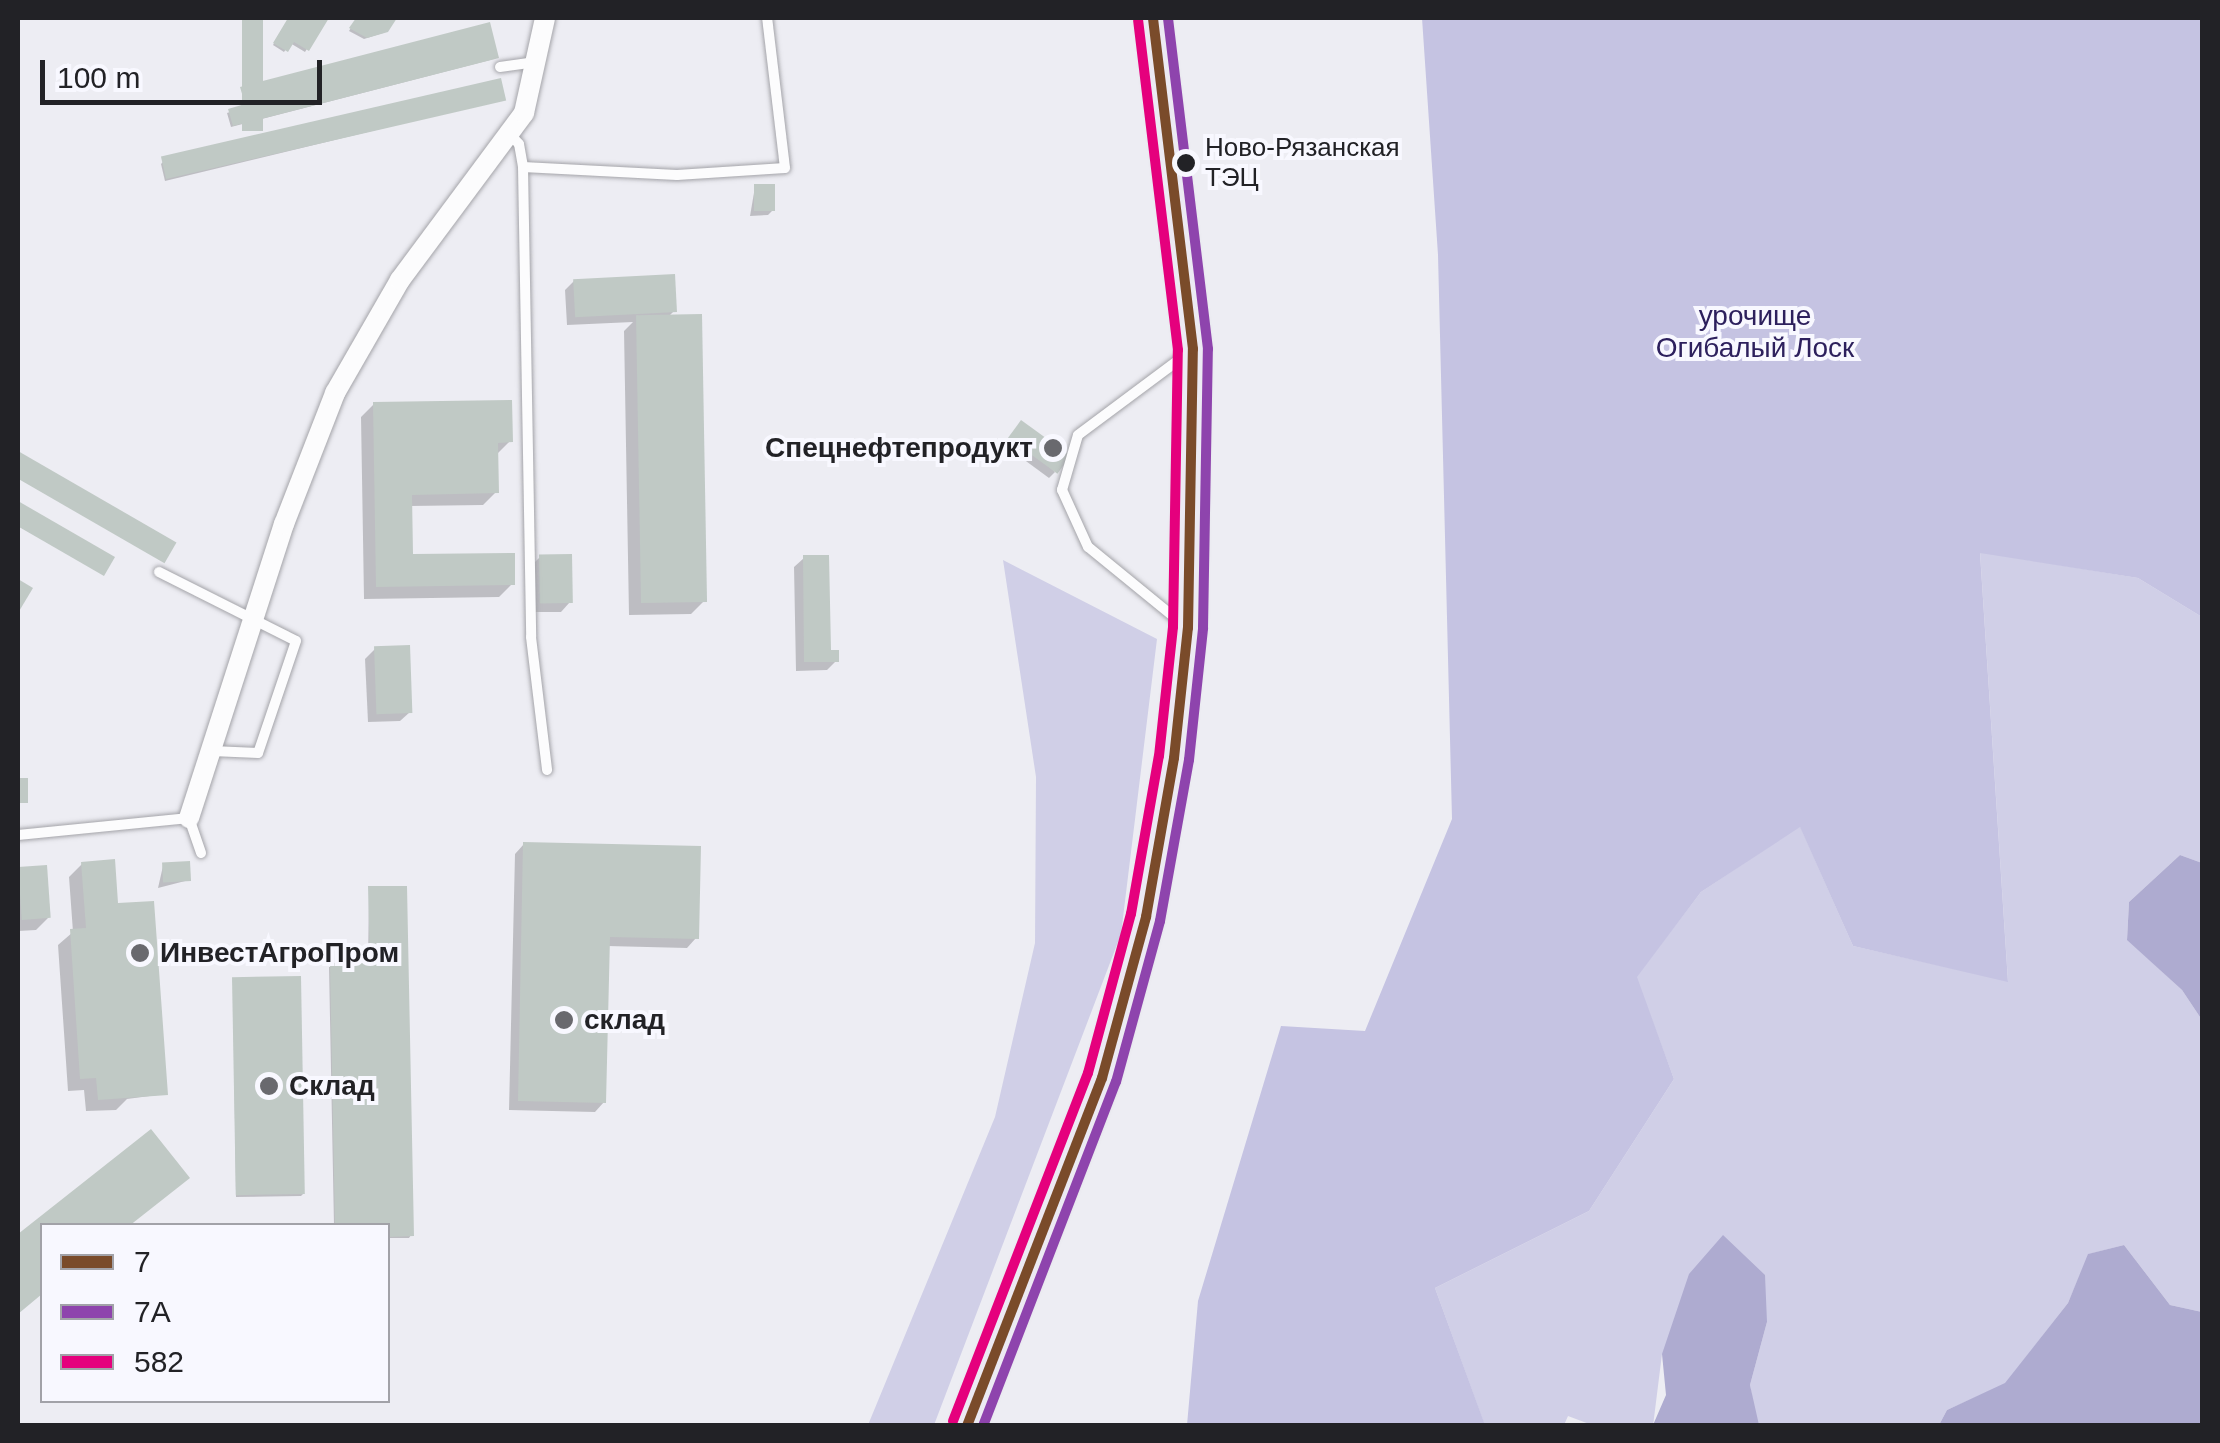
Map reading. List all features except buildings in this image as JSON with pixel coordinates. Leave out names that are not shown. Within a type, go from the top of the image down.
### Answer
[{"type":"main road","points":[[968,1426],[1107,1061],[1164,826],[1188,628],[1192,349],[1153,18]]},
{"type":"street","points":[[188,818],[253,614],[335,393],[400,280],[524,113],[545,18]]},
{"type":"lane","points":[[523,167],[678,175],[786,168],[767,18]]},
{"type":"lane","points":[[500,68],[537,62]]},
{"type":"lane","points":[[509,134],[520,144],[523,167],[531,637],[547,770]]},
{"type":"lane","points":[[1188,628],[1088,548],[1062,490],[1078,435],[1192,349]]},
{"type":"lane","points":[[159,572],[253,614],[296,640],[258,753],[210,751]]},
{"type":"lane","points":[[18,834],[188,818],[200,854]]},
{"type":"shaded area","points":[[1980,552],[2138,578],[2202,617],[2202,863],[2180,855],[2129,902],[2127,939],[2182,990],[2202,1020],[2202,1312],[2170,1305],[2124,1245],[2089,1254],[2068,1303],[2005,1384],[1947,1410],[1939,1425],[1757,1425],[1750,1385],[1767,1322],[1662,1354],[1653,1426],[1592,1425],[1568,1416],[1564,1425],[1485,1426],[1435,1288],[1589,1211],[1674,1079],[1636,977],[1701,892],[1800,826],[1853,946],[2008,981]]},
{"type":"shaded area","points":[[1003,560],[1157,639],[1121,934],[934,1425],[868,1425],[995,1117],[1035,943],[1036,777]]},
{"type":"shaded area","points":[[2180,855],[2202,863],[2202,1020],[2182,990],[2127,940],[2129,902]]},
{"type":"shaded area","points":[[1723,1235],[1765,1275],[1767,1322],[1750,1385],[1759,1425],[1653,1425],[1666,1395],[1662,1354],[1689,1274]]},
{"type":"shaded area","points":[[2124,1245],[2170,1305],[2202,1312],[2202,1425],[1939,1425],[1947,1410],[2005,1383],[2068,1303],[2088,1254]]},
{"type":"green space","name":"урочище Огибалый Лоск","points":[[1422,18],[2202,18],[2202,617],[2138,578],[1980,553],[2008,982],[1853,946],[1800,827],[1701,892],[1637,977],[1674,1079],[1589,1211],[1435,1288],[1485,1425],[1187,1425],[1198,1301],[1281,1026],[1365,1031],[1452,819],[1438,255]]},
{"type":"transit line","name":"7","points":[[967,1426],[1102,1078],[1146,917],[1174,758],[1188,628],[1193,349],[1153,18]]},
{"type":"transit line","name":"7А","points":[[983,1426],[1116,1082],[1160,921],[1189,760],[1203,628],[1208,349],[1168,18]]},
{"type":"transit line","name":"582","points":[[953,1421],[1088,1073],[1131,914],[1159,756],[1173,627],[1178,350],[1138,20]]},
{"type":"place","name":"Ново-Рязанская ТЭЦ","points":[[1186,163]]},
{"type":"place","name":"Спецнефтепродукт","points":[[1053,448]]},
{"type":"place","name":"ИнвестАгроПром","points":[[140,953]]},
{"type":"place","name":"склад","points":[[564,1020]]},
{"type":"place","name":"Склад","points":[[269,1086]]}]
